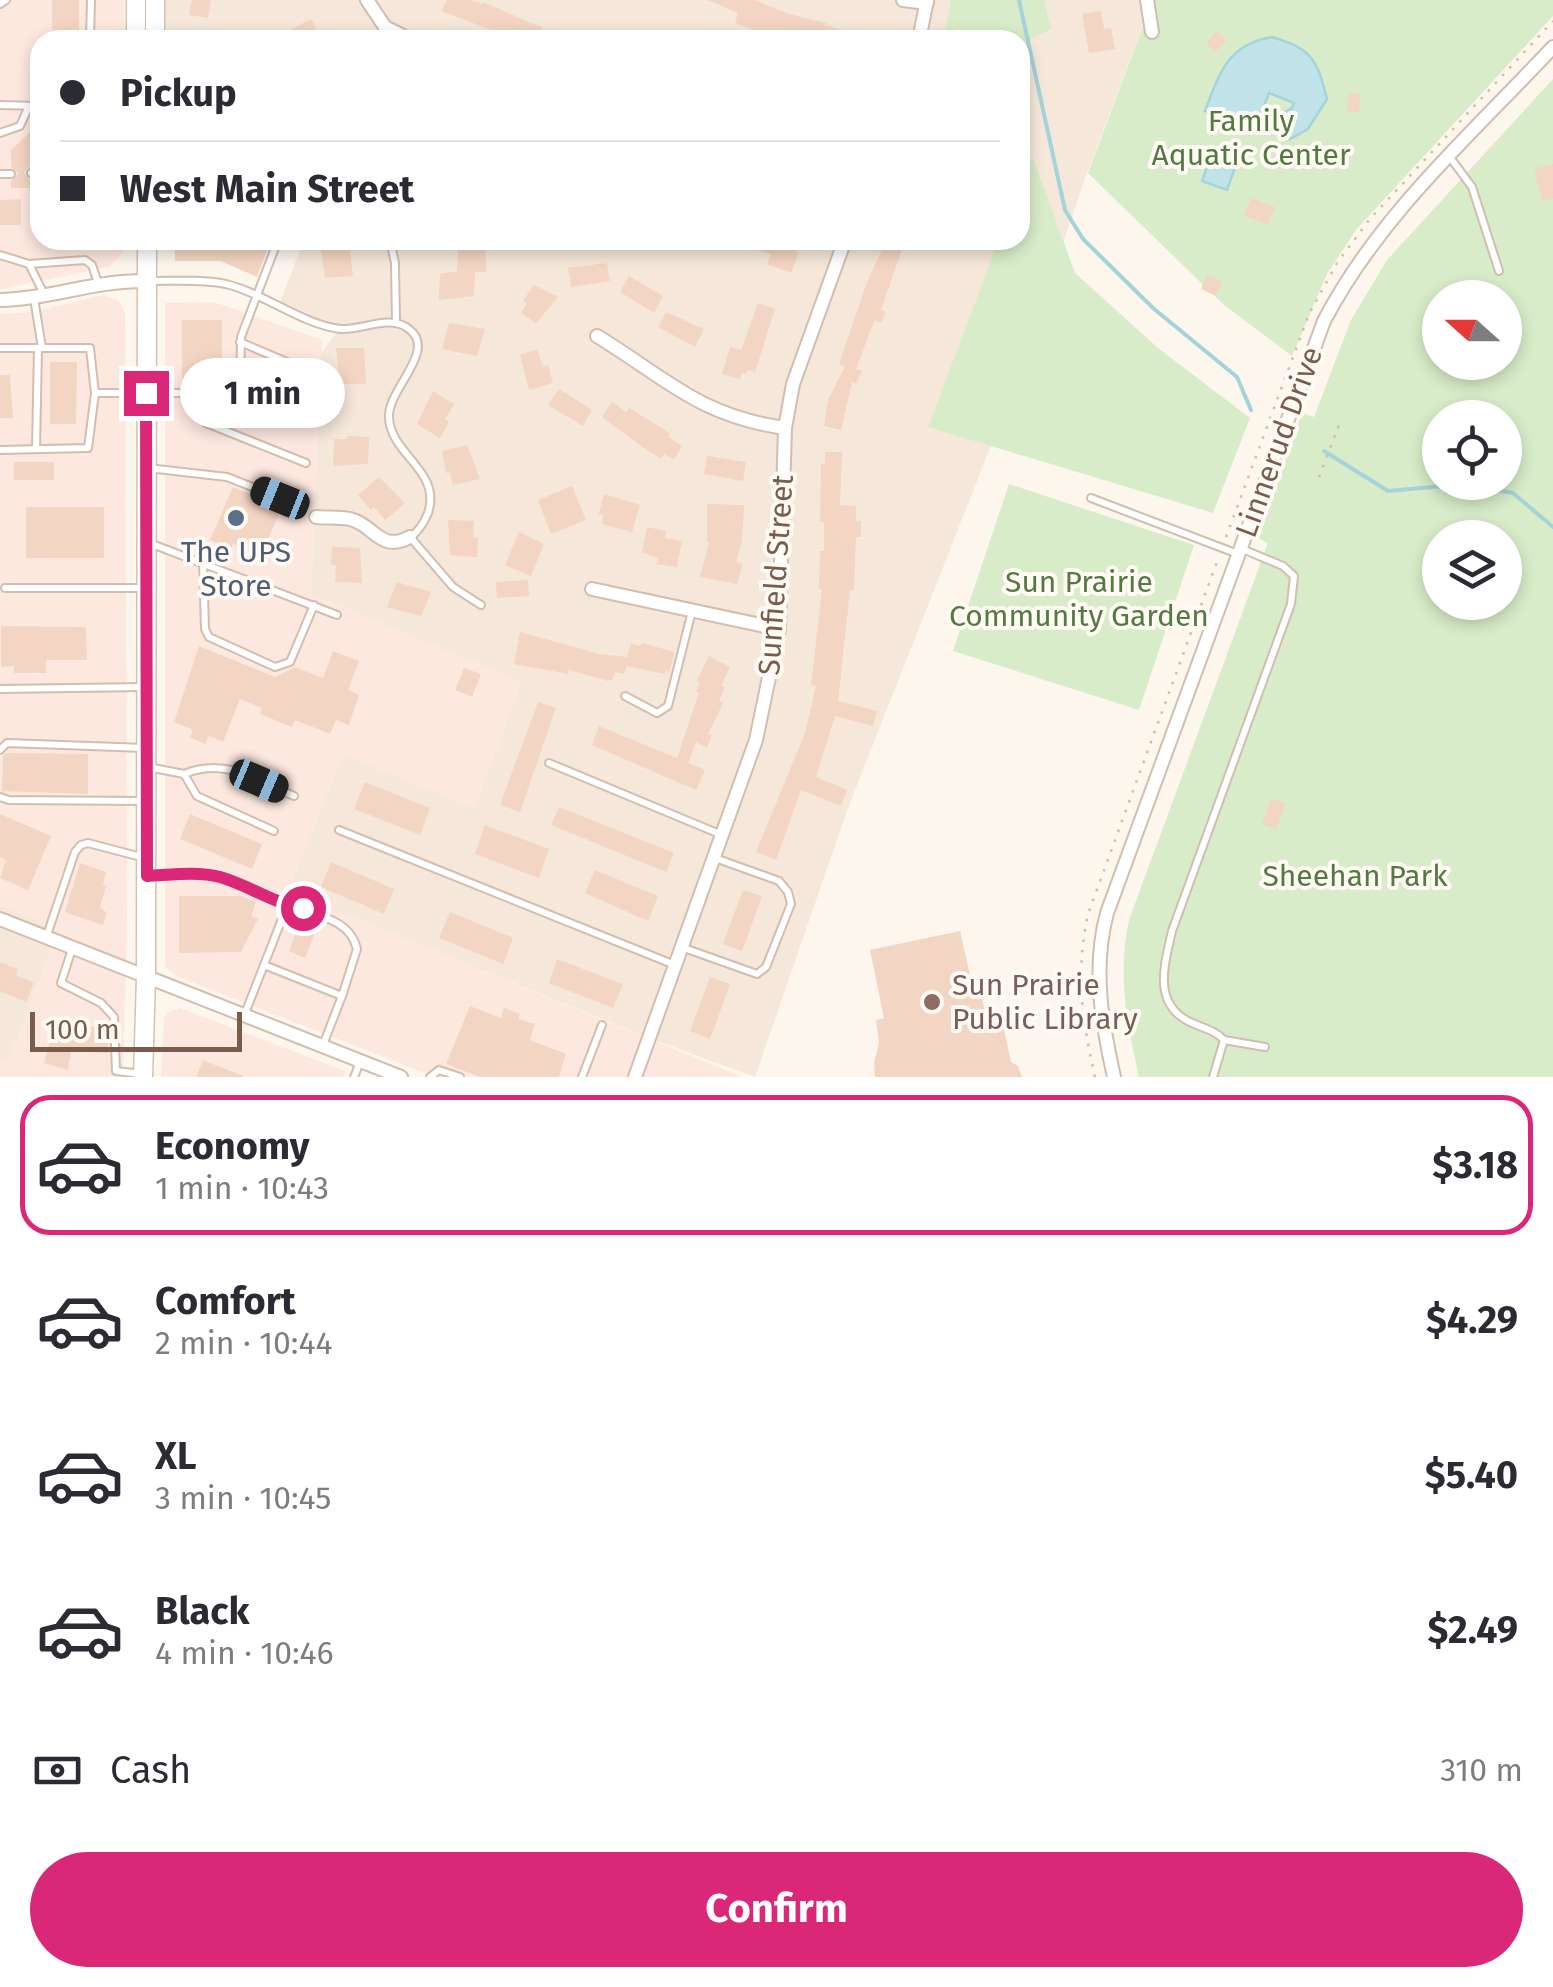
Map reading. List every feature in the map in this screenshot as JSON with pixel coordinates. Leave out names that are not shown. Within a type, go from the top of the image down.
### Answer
[{"type":"main road","points":[[136,0],[136,30]]},
{"type":"main road","points":[[155,0],[155,30]]},
{"type":"main road","points":[[143,1076],[147,867],[147,250]]},
{"type":"street","points":[[367,0],[374,14],[391,30]]},
{"type":"street","points":[[903,0],[927,2],[921,30]]},
{"type":"street","points":[[1147,0],[1152,32]]},
{"type":"street","name":"Linnerud Drive","points":[[1114,1077],[1099,993],[1104,924],[1324,321],[1388,220],[1553,47]]},
{"type":"street","name":"Sunfield Street","points":[[634,1077],[756,740],[779,629],[785,428],[793,384],[841,250]]},
{"type":"street","points":[[0,300],[39,297],[98,284],[146,281]]},
{"type":"street","points":[[597,336],[704,406],[762,425],[785,428]]},
{"type":"street","points":[[316,517],[363,524],[379,540],[400,542],[410,537]]},
{"type":"street","points":[[592,589],[779,629]]},
{"type":"street","points":[[0,919],[401,1077]]},
{"type":"lane","points":[[90,30],[91,0]]},
{"type":"lane","points":[[0,105],[29,106],[20,126],[0,133]]},
{"type":"lane","points":[[1448,156],[1472,187],[1499,271]]},
{"type":"lane","points":[[0,174],[11,174]]},
{"type":"lane","points":[[240,389],[240,342],[274,250]]},
{"type":"lane","points":[[392,250],[396,324]]},
{"type":"lane","points":[[0,254],[30,264],[85,260],[92,266],[98,284]]},
{"type":"lane","points":[[30,264],[39,297],[36,449]]},
{"type":"lane","points":[[146,281],[226,284],[340,329],[396,324],[412,330],[418,341],[418,357],[394,392],[388,421],[397,440],[426,478],[431,500],[426,517],[410,537],[453,587],[481,605]]},
{"type":"lane","points":[[240,342],[314,372]]},
{"type":"lane","points":[[0,348],[90,348],[95,393],[88,448],[0,450]]},
{"type":"lane","points":[[95,393],[233,387],[310,416]]},
{"type":"lane","points":[[206,391],[206,423],[306,463]]},
{"type":"lane","points":[[146,468],[227,477],[280,498]]},
{"type":"lane","points":[[1091,498],[1283,566],[1294,576],[1291,604],[1172,931],[1162,977],[1166,1000],[1184,1019],[1216,1032],[1224,1040],[1265,1047]]},
{"type":"lane","points":[[147,542],[337,615]]},
{"type":"lane","points":[[203,561],[205,629],[209,637],[276,667],[290,662],[314,605]]},
{"type":"lane","points":[[5,588],[146,588]]},
{"type":"lane","points":[[624,696],[657,713],[668,706],[692,611]]},
{"type":"lane","points":[[0,689],[146,687]]},
{"type":"lane","points":[[0,750],[7,744],[146,757],[184,774],[197,796],[274,832]]},
{"type":"lane","points":[[549,763],[723,835]]},
{"type":"lane","points":[[184,774],[203,767],[224,766],[294,796]]},
{"type":"lane","points":[[0,797],[146,800]]},
{"type":"lane","points":[[338,830],[676,965]]},
{"type":"lane","points":[[46,938],[75,852],[88,842],[147,867],[219,877],[287,906],[324,916],[355,940],[357,949],[322,1046]]},
{"type":"lane","points":[[682,948],[757,974],[766,967],[790,904],[788,892],[778,881],[714,858]]},
{"type":"lane","points":[[244,1016],[287,906]]},
{"type":"lane","points":[[72,948],[61,983],[101,1003],[114,1017],[116,1071],[143,1076]]},
{"type":"lane","points":[[264,965],[342,996]]},
{"type":"lane","points":[[582,1077],[602,1025]]},
{"type":"lane","points":[[1213,1077],[1224,1040]]},
{"type":"lane","points":[[354,1077],[360,1061]]},
{"type":"lane","points":[[430,1077],[439,1070],[460,1077]]},
{"type":"path","points":[[1320,476],[1339,425]]},
{"type":"shaded area","points":[[0,0],[124,0],[124,30],[30,30],[30,250],[123,250],[122,253],[109,267],[0,289]]},
{"type":"shaded area","points":[[146,0],[1153,0],[1087,173],[1011,395],[848,808],[755,1077],[288,891],[343,754],[488,669],[311,594],[321,354],[339,329],[279,305],[300,250],[1030,250],[1030,30],[147,30]]},
{"type":"shaded area","points":[[103,295],[118,300],[125,313],[127,919],[123,1077],[0,1077],[0,1061],[8,1062],[59,930],[0,905],[0,314],[31,312]]},
{"type":"shaded area","points":[[214,302],[322,340],[311,594],[522,682],[474,809],[343,754],[288,891],[743,1077],[435,1077],[176,976],[165,967],[165,303]]},
{"type":"shaded area","points":[[0,905],[59,929],[8,1063],[0,1061]]},
{"type":"shaded area","points":[[180,1008],[345,1071],[343,1077],[161,1077],[164,1018]]},
{"type":"green space","points":[[951,0],[1044,0],[1051,29],[1030,39],[1030,30],[945,30]]},
{"type":"green space","name":"Family Aquatic Center","points":[[1153,0],[1553,0],[1553,16],[1356,230],[1327,274],[1292,356],[1224,305],[1088,173]]},
{"type":"green space","name":"Sheehan Park","points":[[1553,79],[1553,1077],[1139,1077],[1124,980],[1129,920],[1268,543],[1258,538],[1302,413],[1314,417],[1351,320],[1387,260]]},
{"type":"green space","points":[[1032,156],[1075,273],[1158,348],[1250,418],[1213,513],[928,427],[995,250],[1030,250]]},
{"type":"green space","name":"Sun Prairie Community Garden","points":[[1009,484],[1194,545],[1139,710],[953,651]]},
{"type":"water","points":[[1272,37],[1296,46],[1311,58],[1327,99],[1308,129],[1290,139],[1278,115],[1294,103],[1269,93],[1255,129],[1205,111],[1227,62],[1245,46]]},
{"type":"water","points":[[1211,156],[1236,165],[1227,190],[1202,181]]},
{"type":"building","points":[[52,0],[79,0],[79,30],[52,30]]},
{"type":"building","points":[[192,0],[211,0],[208,18],[189,15]]},
{"type":"building","points":[[447,0],[483,2],[543,28],[491,30],[441,11]]},
{"type":"building","points":[[708,0],[755,0],[841,30],[754,30],[735,23],[738,13]]},
{"type":"building","points":[[1101,11],[1104,29],[1111,28],[1115,49],[1089,53],[1082,14]]},
{"type":"building","points":[[311,19],[317,30],[290,30]]},
{"type":"building","points":[[1217,31],[1227,40],[1215,52],[1206,43]]},
{"type":"building","points":[[1348,93],[1361,94],[1359,112],[1347,111]]},
{"type":"building","points":[[30,132],[30,166],[24,172],[30,188],[11,188],[18,173],[11,167],[11,150]]},
{"type":"building","points":[[1553,164],[1553,198],[1542,201],[1534,169]]},
{"type":"building","points":[[1251,198],[1275,207],[1268,225],[1244,216]]},
{"type":"building","points":[[21,199],[21,225],[0,225],[0,200]]},
{"type":"building","points":[[175,250],[267,250],[257,277],[221,261],[175,261]]},
{"type":"building","points":[[321,250],[350,250],[353,276],[325,278]]},
{"type":"building","points":[[458,250],[485,250],[487,272],[475,272],[474,296],[439,300],[440,274],[457,271]]},
{"type":"building","points":[[760,250],[799,253],[791,273],[767,264],[771,255]]},
{"type":"building","points":[[882,250],[902,250],[881,310],[886,312],[881,323],[875,320],[856,369],[862,371],[856,384],[852,382],[841,430],[824,426],[828,400],[845,366],[839,364]]},
{"type":"building","points":[[607,263],[610,281],[571,287],[568,268]]},
{"type":"building","points":[[1207,275],[1222,281],[1216,296],[1201,289]]},
{"type":"building","points":[[629,276],[663,296],[654,313],[620,292]]},
{"type":"building","points":[[534,285],[558,297],[536,323],[521,313],[527,304],[523,301]]},
{"type":"building","points":[[758,303],[775,309],[755,372],[747,370],[740,379],[722,374],[730,347],[741,350]]},
{"type":"building","points":[[666,312],[704,329],[695,347],[658,327]]},
{"type":"building","points":[[182,320],[222,320],[222,380],[182,380]]},
{"type":"building","points":[[449,323],[485,329],[477,356],[442,349]]},
{"type":"building","points":[[336,348],[364,348],[366,384],[340,384]]},
{"type":"building","points":[[537,349],[543,367],[548,365],[553,383],[529,390],[520,355]]},
{"type":"building","points":[[50,362],[77,362],[76,424],[50,424]]},
{"type":"building","points":[[0,375],[10,375],[13,418],[0,418]]},
{"type":"building","points":[[559,389],[592,410],[583,426],[548,405]]},
{"type":"building","points":[[433,391],[454,404],[440,438],[417,424]]},
{"type":"building","points":[[612,402],[670,433],[668,437],[682,446],[674,460],[664,454],[661,459],[602,417]]},
{"type":"building","points":[[369,437],[368,464],[333,466],[334,439]]},
{"type":"building","points":[[467,445],[480,479],[453,485],[442,451]]},
{"type":"building","points":[[825,452],[842,452],[840,505],[856,506],[856,521],[861,521],[838,701],[877,711],[873,726],[835,716],[816,777],[847,790],[841,806],[801,790],[776,860],[756,852],[805,733],[816,686],[811,685],[822,589],[821,464],[825,465]]},
{"type":"building","points":[[707,456],[746,462],[743,481],[704,474]]},
{"type":"building","points":[[14,462],[54,462],[54,480],[14,480]]},
{"type":"building","points":[[379,477],[405,503],[385,520],[358,495]]},
{"type":"building","points":[[572,486],[586,520],[551,534],[538,500]]},
{"type":"building","points":[[233,487],[282,507],[261,556],[233,544],[231,549],[210,540]]},
{"type":"building","points":[[604,494],[640,505],[632,532],[602,524],[603,514],[598,516]]},
{"type":"building","points":[[707,504],[744,505],[742,542],[736,562],[743,564],[737,584],[700,577],[709,542]]},
{"type":"building","points":[[26,507],[104,507],[104,558],[26,558]]},
{"type":"building","points":[[448,520],[474,521],[477,557],[450,555]]},
{"type":"building","points":[[647,527],[666,531],[665,538],[682,541],[677,567],[656,564],[658,558],[642,552]]},
{"type":"building","points":[[519,532],[544,544],[531,576],[505,565]]},
{"type":"building","points":[[332,547],[360,548],[362,583],[335,582]]},
{"type":"building","points":[[528,580],[529,596],[497,598],[496,582]]},
{"type":"building","points":[[397,582],[431,592],[421,616],[387,607]]},
{"type":"building","points":[[1,626],[86,627],[87,660],[46,660],[46,673],[14,673],[14,666],[1,667]]},
{"type":"building","points":[[520,632],[599,654],[627,657],[631,644],[642,643],[675,652],[665,674],[627,666],[624,674],[615,672],[608,681],[569,670],[568,674],[514,664]]},
{"type":"building","points":[[199,646],[275,677],[295,667],[323,678],[333,651],[359,661],[348,690],[359,695],[349,725],[336,720],[330,734],[295,720],[292,727],[260,714],[262,708],[240,699],[223,742],[209,736],[205,744],[190,737],[193,730],[174,722]]},
{"type":"building","points":[[709,656],[730,667],[721,686],[725,687],[719,701],[723,703],[708,734],[712,735],[707,748],[696,742],[688,763],[705,770],[696,790],[592,745],[599,726],[677,758],[699,693],[697,681]]},
{"type":"building","points":[[464,668],[481,674],[472,697],[455,690]]},
{"type":"building","points":[[538,702],[556,708],[520,812],[500,805]]},
{"type":"building","points":[[6,753],[88,754],[88,794],[2,791]]},
{"type":"building","points":[[365,782],[430,808],[420,835],[354,809]]},
{"type":"building","points":[[1271,798],[1286,804],[1276,829],[1262,824]]},
{"type":"building","points":[[559,807],[674,853],[666,872],[551,825]]},
{"type":"building","points":[[0,814],[51,836],[28,890],[0,878],[6,860],[0,857]]},
{"type":"building","points":[[190,814],[262,844],[252,869],[180,839]]},
{"type":"building","points":[[485,825],[549,849],[539,878],[475,854]]},
{"type":"building","points":[[331,862],[394,889],[384,914],[321,887]]},
{"type":"building","points":[[80,863],[106,872],[100,907],[107,913],[103,925],[65,912]]},
{"type":"building","points":[[595,870],[658,896],[648,921],[585,893]]},
{"type":"building","points":[[743,890],[762,896],[742,951],[723,944]]},
{"type":"building","points":[[179,896],[241,896],[256,902],[251,916],[258,919],[241,952],[179,953]]},
{"type":"building","points":[[450,912],[513,938],[503,964],[439,938]]},
{"type":"building","points":[[302,917],[319,922],[305,958],[289,951]]},
{"type":"building","name":"Sun Prairie Public Library","points":[[960,931],[974,993],[981,992],[985,1013],[1004,1010],[1011,1062],[1018,1066],[1022,1077],[875,1077],[879,1042],[876,1020],[884,1018],[870,950]]},
{"type":"building","points":[[557,959],[623,984],[613,1008],[549,983]]},
{"type":"building","points":[[0,962],[18,969],[16,975],[34,983],[26,1002],[0,991]]},
{"type":"building","points":[[710,977],[730,984],[710,1039],[690,1031]]},
{"type":"building","points":[[470,1006],[501,1018],[504,1008],[520,1014],[518,1019],[535,1024],[530,1040],[566,1054],[559,1077],[480,1077],[446,1064]]},
{"type":"building","points":[[54,1026],[74,1031],[76,1026],[108,1028],[108,1053],[71,1051],[68,1070],[44,1063]]},
{"type":"building","points":[[203,1060],[243,1076],[243,1077],[196,1077]]},
{"type":"waterway","points":[[1019,0],[1026,30]]},
{"type":"waterway","points":[[1030,50],[1065,210],[1083,239],[1153,308],[1237,377],[1251,410]]},
{"type":"waterway","points":[[1324,451],[1388,491],[1465,484],[1513,493],[1553,527]]},
{"type":"place","name":"The UPS Store","points":[[236,518]]},
{"type":"place","name":"Sun Prairie Public Library","points":[[932,1002]]},
{"type":"route","points":[[146,393],[147,876],[208,874],[252,888],[287,906],[303,908]]}]
